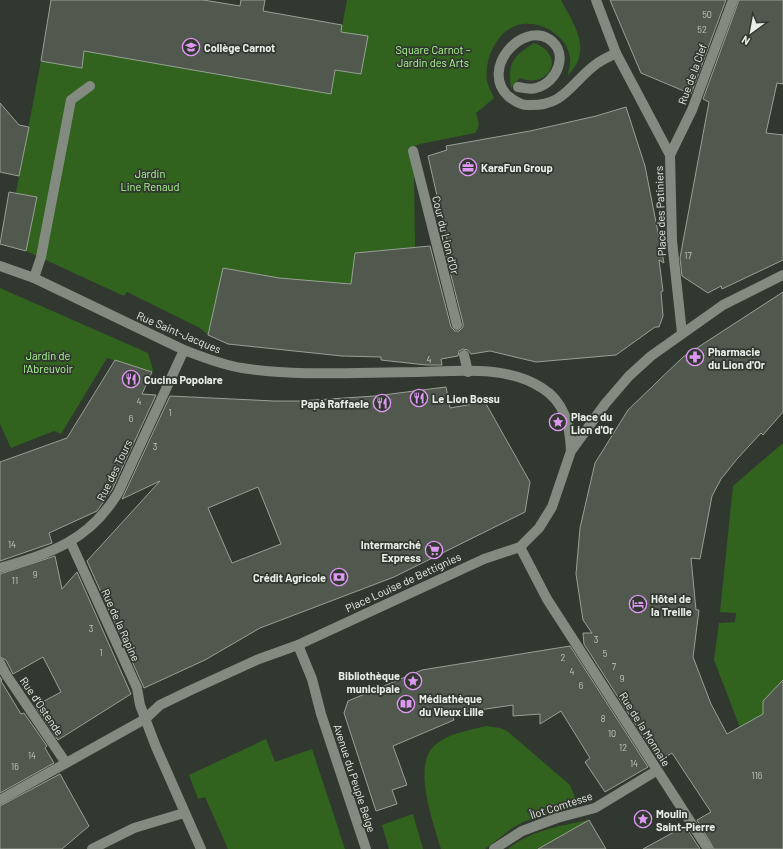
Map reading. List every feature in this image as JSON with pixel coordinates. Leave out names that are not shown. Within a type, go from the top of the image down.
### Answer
[{"type":"street","name":"Place des Patiniers","points":[[596,0],[616,52],[670,155],[672,241],[682,333]]},
{"type":"street","name":"Rue de la Clef","points":[[670,155],[692,110],[733,0]]},
{"type":"street","points":[[518,87],[536,88],[545,84],[557,72],[559,64],[557,48],[547,38],[538,36],[524,38],[514,43],[505,56],[500,65],[498,80],[503,91],[512,100],[526,105],[549,103],[558,99],[571,90],[595,65],[616,52]]},
{"type":"street","points":[[34,278],[41,257],[71,100],[90,86]]},
{"type":"street","name":"Cour du Lion d'Or","points":[[413,151],[457,325]]},
{"type":"street","name":"Rue Saint-Jacques","points":[[0,266],[34,278],[184,350],[224,364],[265,370],[315,373],[479,372],[521,378],[536,384],[549,393],[560,404],[569,428],[571,451]]},
{"type":"street","points":[[571,451],[605,404],[629,376],[651,356],[724,305],[783,275]]},
{"type":"street","name":"Rue des Tours","points":[[0,568],[44,555],[71,543],[92,528],[109,509],[118,493],[184,350]]},
{"type":"street","points":[[464,355],[468,372]]},
{"type":"street","name":"Place Louise de Bettignies","points":[[0,800],[145,719],[160,705],[259,659],[298,645],[484,559],[520,547],[539,528],[552,507],[571,451]]},
{"type":"street","name":"Rue de la Rapine","points":[[71,543],[137,688],[140,705],[145,719]]},
{"type":"street","name":"Rue de la Monnaie","points":[[520,547],[542,590],[656,771],[708,849]]},
{"type":"street","name":"Avenue du Peuple Belge","points":[[298,645],[312,679],[321,714],[366,849]]},
{"type":"street","name":"Rue d'Ostende","points":[[0,662],[5,673],[66,763]]},
{"type":"street","points":[[145,719],[184,813],[201,849]]},
{"type":"street","name":"Îlot Comtesse","points":[[494,849],[522,831],[557,818],[595,808],[656,771]]},
{"type":"street","points":[[96,847],[134,828],[184,813]]},
{"type":"green space","name":"Jardin Line Renaud","points":[[347,0],[561,0],[572,20],[580,42],[578,60],[568,76],[570,60],[568,50],[560,37],[546,28],[531,24],[514,26],[506,31],[494,45],[490,54],[487,81],[494,98],[476,113],[478,125],[475,133],[420,144],[409,148],[414,172],[415,247],[355,253],[351,284],[279,278],[223,268],[208,335],[200,328],[127,292],[124,296],[26,251],[37,197],[16,193],[41,61],[81,68],[84,51],[335,69],[361,74],[366,48],[339,43]]},
{"type":"green space","points":[[534,43],[544,48],[550,55],[552,63],[550,70],[546,75],[539,79],[530,80],[520,78],[511,88],[510,72],[513,61],[521,52]]},
{"type":"green space","name":"Jardin de l'Abreuvoir","points":[[0,288],[148,353],[153,370],[152,372],[107,358],[61,434],[54,431],[11,448],[0,424]]},
{"type":"green space","points":[[783,443],[783,687],[768,707],[763,706],[763,710],[768,712],[756,769],[714,660],[719,623],[735,622],[736,613],[720,612],[733,486]]},
{"type":"green space","points":[[487,726],[500,728],[507,731],[570,785],[576,800],[573,805],[523,822],[511,829],[485,849],[441,849],[427,796],[425,767],[428,755],[434,746],[452,735]]},
{"type":"green space","points":[[266,739],[275,762],[312,749],[345,849],[228,849],[205,797],[198,799],[189,775]]},
{"type":"green space","points":[[413,814],[423,849],[389,849],[382,825]]},
{"type":"green space","points":[[589,820],[542,849],[508,849],[527,837],[537,833]]},
{"type":"building","name":"Collège Carnot","points":[[51,0],[203,0],[240,6],[241,0],[265,0],[263,11],[342,25],[341,32],[368,36],[361,74],[335,70],[331,94],[84,51],[82,68],[41,61]]},
{"type":"building","points":[[610,0],[726,0],[691,94],[641,73]]},
{"type":"building","points":[[739,0],[783,0],[783,84],[777,83],[766,133],[783,135],[783,260],[722,289],[721,286],[708,293],[682,276],[680,258],[709,102],[703,99]]},
{"type":"building","points":[[0,103],[19,125],[29,127],[19,176],[0,172]]},
{"type":"building","points":[[626,107],[645,166],[664,263],[659,260],[663,291],[661,292],[663,316],[659,327],[655,327],[616,355],[536,362],[490,351],[471,354],[468,350],[463,349],[459,351],[458,356],[441,359],[442,365],[426,365],[381,360],[381,357],[342,356],[228,344],[208,335],[223,268],[279,278],[351,284],[355,253],[430,246],[451,327],[455,331],[459,331],[463,327],[463,323],[443,244],[448,244],[428,156],[447,150],[446,146],[530,131],[596,116]]},
{"type":"building","points":[[9,192],[37,197],[26,251],[0,244]]},
{"type":"building","points":[[783,292],[783,412],[763,435],[761,433],[721,479],[712,496],[700,559],[691,558],[696,610],[699,610],[693,657],[711,704],[727,734],[763,714],[763,701],[783,680],[783,849],[714,849],[697,820],[711,812],[672,753],[659,761],[584,644],[583,633],[592,633],[583,620],[576,574],[580,528],[595,463],[628,410],[683,357]]},
{"type":"building","points":[[115,360],[152,372],[142,394],[156,395],[112,490],[97,511],[49,533],[52,543],[0,561],[0,462],[67,438]]},
{"type":"building","points":[[446,387],[450,408],[485,402],[530,482],[525,512],[394,577],[260,628],[205,660],[144,688],[87,561],[160,481],[122,499],[170,396],[299,401],[375,396]],"holes":[[[258,487],[281,544],[232,563],[208,508]]]},
{"type":"building","points":[[55,556],[62,589],[77,572],[131,694],[58,740],[35,706],[61,692],[43,657],[13,674],[6,660],[0,657],[0,574]]},
{"type":"building","points":[[570,646],[648,767],[605,792],[585,762],[590,758],[561,711],[540,724],[540,714],[513,716],[513,705],[452,714],[454,720],[393,746],[407,785],[392,790],[397,804],[376,811],[344,713],[348,701],[422,670]]},
{"type":"building","points":[[0,677],[21,714],[24,713],[47,746],[45,748],[54,763],[0,793]]},
{"type":"building","points":[[60,774],[89,826],[62,849],[0,849],[0,806]]},
{"type":"building","points":[[589,820],[606,849],[538,849]]},
{"type":"building","points":[[685,826],[700,849],[643,849]]},
{"type":"place","name":"Collège Carnot","points":[[191,47]]},
{"type":"place","name":"KaraFun Group","points":[[468,167]]},
{"type":"place","name":"Pharmacie du Lion d'Or","points":[[695,357]]},
{"type":"place","name":"Cucina Popolare","points":[[131,379]]},
{"type":"place","name":"Le Lion Bossu","points":[[419,398]]},
{"type":"place","name":"Papà Raffaele","points":[[382,403]]},
{"type":"place","name":"Place du Lion d'Or","points":[[558,422]]},
{"type":"place","name":"Intermarché Express","points":[[434,550]]},
{"type":"place","name":"Crédit Agricole","points":[[339,577]]},
{"type":"place","name":"Hôtel de la Treille","points":[[638,604]]},
{"type":"place","name":"Bibliothèque municipale","points":[[413,681]]},
{"type":"place","name":"Médiathèque du Vieux Lille","points":[[406,704]]},
{"type":"place","name":"Moulin Saint-Pierre","points":[[643,819]]},
{"type":"park label","name":"Square Carnot – Jardin des Arts","points":[[433,55]]}]
